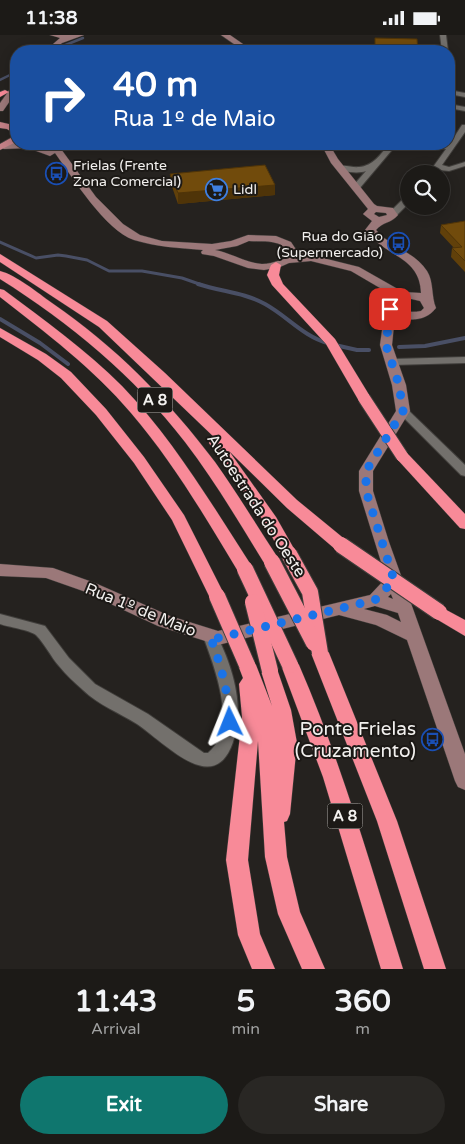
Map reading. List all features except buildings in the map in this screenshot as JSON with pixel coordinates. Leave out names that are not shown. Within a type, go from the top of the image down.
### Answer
[{"type":"highway","points":[[0,257],[103,324],[292,504],[341,545],[465,629]]},
{"type":"highway","points":[[284,258],[273,275],[278,285],[330,342],[381,426],[402,456],[465,523]]},
{"type":"highway","name":"Autoestrada do Oeste","points":[[0,274],[60,314],[100,346],[176,422],[210,465],[272,562],[320,653],[387,821],[435,969]]},
{"type":"highway","name":"A 8","points":[[0,293],[80,353],[118,391],[185,473],[245,569],[301,691],[350,829],[392,969]]},
{"type":"highway","points":[[0,332],[42,357],[66,375],[101,412],[139,460],[179,519],[217,596],[247,665],[266,716],[276,857],[289,914],[314,969]]},
{"type":"highway","points":[[174,391],[227,457],[271,521],[310,592],[320,653]]},
{"type":"highway","points":[[245,569],[270,671],[282,710],[287,743],[276,857]]},
{"type":"highway","points":[[247,665],[251,717],[238,860],[249,935],[264,969]]},
{"type":"street","points":[[46,45],[55,35],[68,37]]},
{"type":"street","points":[[55,45],[68,37],[80,35]]},
{"type":"street","points":[[225,35],[240,45]]},
{"type":"street","points":[[0,99],[3,93]]},
{"type":"street","points":[[0,109],[10,95]]},
{"type":"street","points":[[455,140],[465,127]]},
{"type":"street","points":[[45,150],[50,153],[84,201],[111,229],[127,240],[152,248],[172,251],[216,253],[252,266],[284,258],[315,259],[355,269],[404,295],[427,300]]},
{"type":"street","points":[[56,150],[93,199],[119,226],[136,237],[174,245],[212,247],[233,244],[248,237],[268,237],[282,241],[284,258]]},
{"type":"street","points":[[329,150],[364,201],[378,209],[393,213]]},
{"type":"street","points":[[356,187],[387,150]]},
{"type":"street","points":[[438,165],[448,150]]},
{"type":"street","points":[[340,168],[361,170],[376,162]]},
{"type":"street","points":[[450,169],[465,164]]},
{"type":"street","points":[[400,205],[378,209],[368,214],[378,220],[390,219],[400,206]]},
{"type":"street","points":[[370,277],[385,296],[390,307],[399,314],[412,316],[425,314],[429,311],[430,304],[427,300],[426,276],[407,257],[376,239],[370,230],[378,220]]},
{"type":"street","points":[[233,244],[229,254],[233,259]]},
{"type":"street","points":[[426,283],[404,295],[392,298],[386,345],[399,385],[403,411],[465,472]]},
{"type":"street","points":[[386,345],[394,325],[412,316]]},
{"type":"street","points":[[392,362],[465,360]]},
{"type":"street","points":[[403,411],[366,471],[366,491],[394,580],[465,781]]},
{"type":"street","name":"Rua 1º de Maio","points":[[0,570],[46,572],[89,587],[164,621],[218,638],[375,600]]},
{"type":"street","points":[[394,580],[375,600],[405,609]]},
{"type":"street","name":"Rua 1º de Maio","points":[[340,609],[381,620],[414,636]]},
{"type":"street","points":[[381,620],[405,609]]},
{"type":"street","points":[[0,619],[40,630],[64,662],[90,688],[142,719],[197,759],[207,761],[215,757],[226,743],[230,722],[229,697],[220,662],[210,636]]},
{"type":"waterway","points":[[66,45],[83,38]]},
{"type":"waterway","points":[[0,80],[10,75]]},
{"type":"waterway","points":[[0,242],[36,258],[58,255],[66,256],[87,260],[109,271],[142,271],[182,278],[202,285]]},
{"type":"waterway","points":[[198,284],[257,300],[311,336],[328,343]]},
{"type":"waterway","points":[[0,319],[40,343],[68,364]]},
{"type":"waterway","points":[[399,347],[425,346],[465,338]]},
{"type":"waterway","points":[[335,345],[357,350],[369,350]]},
{"type":"place","name":"Frielas (Frente Zona Comercial)","points":[[57,173]]},
{"type":"place","name":"Lidl","points":[[217,189]]},
{"type":"place","name":"Rua do Gião (Supermercado)","points":[[399,244]]},
{"type":"place","name":"Ponte Frielas (Cruzamento)","points":[[432,739]]},
{"type":"route","points":[[230,722],[229,697],[220,662],[210,636],[218,638],[375,600],[394,580],[366,491],[366,471],[403,411],[399,385],[386,345],[390,309]]}]
